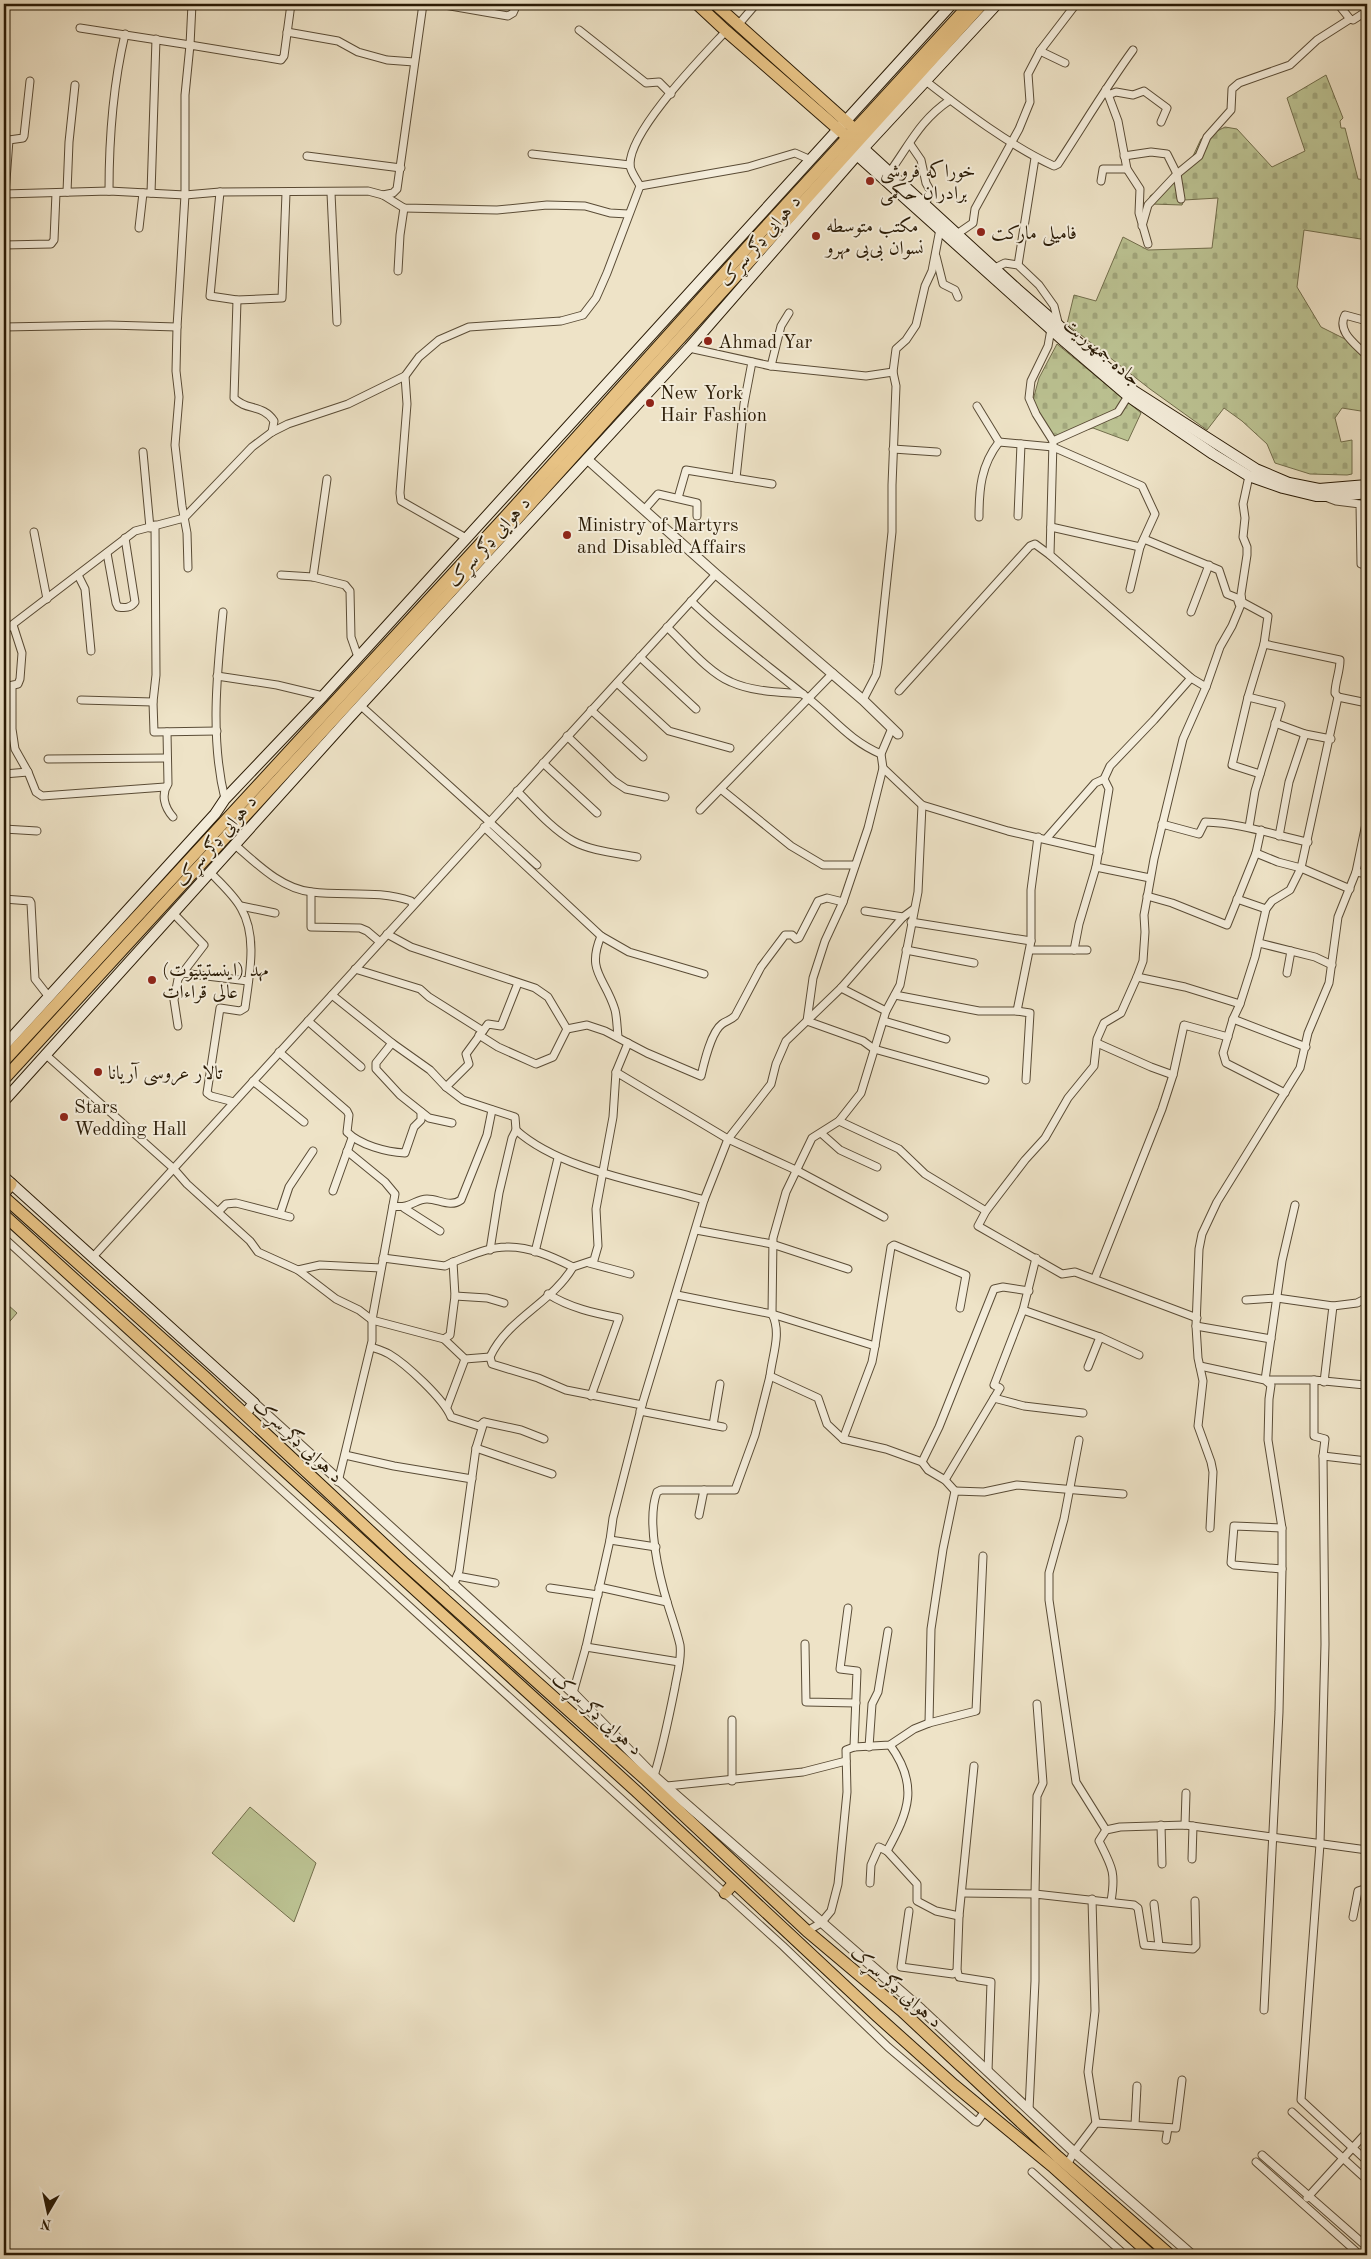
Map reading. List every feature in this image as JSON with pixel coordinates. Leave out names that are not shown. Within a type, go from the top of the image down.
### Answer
[{"type":"main road","points":[[698,4],[726,31],[842,125]]},
{"type":"main road","points":[[715,4],[842,125],[857,142]]},
{"type":"main road","name":"د هوایی ډګر سړک","points":[[5,1044],[215,814],[225,799],[323,696],[952,4]]},
{"type":"main road","points":[[4,1061],[505,518],[857,142],[970,4]]},
{"type":"main road","points":[[4,1079],[522,512],[982,4]]},
{"type":"main road","name":"د هوایی ډګر سړک","points":[[4,1101],[44,1054],[174,914],[234,844],[689,348],[857,142],[926,82],[997,4]]},
{"type":"main road","name":"جاده جمهوریت","points":[[857,142],[995,268],[1128,396],[1249,476],[1283,488],[1316,496],[1367,493]]},
{"type":"main road","name":"جاده جمهوریت","points":[[857,142],[940,229],[1055,327],[1134,391],[1256,469],[1289,483],[1319,489],[1367,485]]},
{"type":"main road","points":[[6,1184],[254,1403],[245,1414]]},
{"type":"main road","name":"د هوایی ډګر سړک","points":[[4,1197],[245,1414],[403,1562],[650,1778],[807,1931],[902,2011],[1067,2165],[1170,2255]]},
{"type":"main road","name":"د هوایی ډګر سړک","points":[[4,1215],[636,1792],[876,2016],[985,2111],[1052,2166],[1151,2255]]},
{"type":"main road","points":[[636,1792],[650,1778]]},
{"type":"main road","points":[[725,1893],[734,1883]]},
{"type":"street","points":[[188,568],[187,533],[175,444],[179,397],[176,371],[176,327],[185,195],[185,95],[192,4]]},
{"type":"street","points":[[80,28],[280,60],[284,56],[291,4]]},
{"type":"street","points":[[383,195],[393,193],[397,189],[423,4]]},
{"type":"street","points":[[439,4],[508,16],[513,14],[517,4]]},
{"type":"street","points":[[738,25],[756,4]]},
{"type":"street","points":[[957,234],[973,223],[975,209],[1012,141],[1030,102],[1028,74],[1040,51],[1076,4]]},
{"type":"street","points":[[1338,4],[1350,19]]},
{"type":"street","points":[[1142,226],[1148,206],[1177,174],[1199,156],[1206,137],[1230,110],[1232,89],[1239,83],[1290,65],[1317,40],[1350,19],[1353,20],[1367,11]]},
{"type":"street","points":[[579,30],[646,83],[659,82],[671,94]]},
{"type":"street","points":[[4,631],[135,531],[184,518],[252,447],[272,432],[288,424],[348,404],[405,376],[420,357],[440,340],[469,327],[561,321],[583,315],[596,298],[640,186],[630,165],[637,139],[690,70],[726,31]]},
{"type":"street","points":[[287,32],[338,41],[358,52],[387,60],[414,62]]},
{"type":"street","points":[[109,191],[110,132],[125,34]]},
{"type":"street","points":[[139,228],[147,193],[156,39]]},
{"type":"street","points":[[926,82],[1035,158],[1056,166],[1107,92],[1133,50]]},
{"type":"street","points":[[1040,51],[1065,63]]},
{"type":"street","points":[[30,81],[24,138],[11,139],[9,142],[5,194],[109,191],[185,195],[220,192],[368,192],[383,195],[404,208],[497,210],[547,205],[584,206],[610,213],[628,214]]},
{"type":"street","points":[[67,192],[69,142],[75,85]]},
{"type":"street","points":[[1107,92],[1134,95],[1144,91],[1167,108],[1161,122]]},
{"type":"street","points":[[1107,92],[1118,121],[1127,170],[1140,189],[1139,213],[1148,244]]},
{"type":"street","points":[[889,173],[910,144],[918,128],[936,109],[950,100]]},
{"type":"street","points":[[910,144],[921,160],[926,183],[931,192],[925,204]]},
{"type":"street","points":[[1124,156],[1159,152],[1167,154],[1177,174],[1181,199]]},
{"type":"street","points":[[640,186],[748,167],[795,153],[810,160]]},
{"type":"street","points":[[532,154],[630,165]]},
{"type":"street","points":[[307,156],[401,168]]},
{"type":"street","points":[[1018,265],[1035,158]]},
{"type":"street","points":[[1101,180],[1103,169],[1127,170]]},
{"type":"street","points":[[220,192],[210,296],[237,300],[282,298],[286,193]]},
{"type":"street","points":[[4,245],[51,244],[54,240],[56,193]]},
{"type":"street","points":[[331,193],[337,322]]},
{"type":"street","points":[[398,271],[404,208]]},
{"type":"street","points":[[864,700],[876,675],[878,664],[892,532],[896,386],[893,372],[896,350],[906,340],[916,325],[925,286],[932,271],[934,252],[940,229]]},
{"type":"street","points":[[934,252],[943,284],[955,290],[958,297]]},
{"type":"street","points":[[995,268],[1005,262],[1018,265],[1039,286],[1054,306],[1055,327],[1031,381],[1029,398],[1053,444],[1050,556]]},
{"type":"street","points":[[237,300],[234,398],[242,404],[268,412],[274,421],[272,432]]},
{"type":"street","points":[[771,366],[781,326],[788,313]]},
{"type":"street","points":[[1367,321],[1350,314],[1345,315],[1342,322],[1344,332],[1367,356]]},
{"type":"street","points":[[4,328],[109,325],[176,327]]},
{"type":"street","points":[[689,348],[771,366],[866,376],[893,372]]},
{"type":"street","points":[[736,478],[744,404],[752,362]]},
{"type":"street","points":[[405,376],[407,404],[400,493],[402,501],[466,538]]},
{"type":"street","points":[[1053,444],[1118,412],[1128,396]]},
{"type":"street","points":[[978,406],[999,442]]},
{"type":"street","points":[[999,442],[1053,444],[1142,486],[1155,514],[1140,547],[1130,590]]},
{"type":"street","points":[[979,517],[983,470],[999,442]]},
{"type":"street","points":[[1018,516],[1021,444]]},
{"type":"street","points":[[893,450],[937,452]]},
{"type":"street","points":[[143,452],[152,526],[156,676],[153,702],[154,732],[217,731]]},
{"type":"street","points":[[587,459],[716,574],[864,700],[895,731],[881,754],[883,768],[868,828],[843,902],[825,941],[813,978],[807,1021]]},
{"type":"street","points":[[678,498],[686,470],[772,484]]},
{"type":"street","points":[[1197,1318],[1125,1292],[1096,1278],[1075,1272],[1062,1274],[978,1226],[986,1211],[1025,1160],[1045,1138],[1068,1098],[1094,1066],[1097,1039],[1104,1023],[1121,1013],[1137,978],[1143,961],[1145,944],[1144,915],[1150,878],[1183,739],[1206,687],[1220,647],[1241,605],[1247,556],[1247,547],[1243,537],[1245,518],[1243,504],[1249,476]]},
{"type":"street","points":[[313,577],[327,478]]},
{"type":"street","points":[[644,510],[658,494],[697,503],[697,516]]},
{"type":"street","points":[[1326,496],[1336,501],[1360,504],[1361,564],[1367,565]]},
{"type":"street","points":[[1050,527],[1140,547]]},
{"type":"street","points":[[34,532],[47,599]]},
{"type":"street","points":[[107,553],[116,604],[118,607],[124,608],[133,605],[135,602],[126,538]]},
{"type":"street","points":[[1144,539],[1159,547],[1209,565],[1221,573],[1227,594],[1237,598],[1241,605],[1268,616],[1264,644],[1248,697],[1232,765],[1260,774]]},
{"type":"street","points":[[899,691],[1030,546],[1035,544],[1191,678],[1206,687]]},
{"type":"street","points":[[1192,612],[1209,565]]},
{"type":"street","points":[[92,1258],[716,574]]},
{"type":"street","points":[[78,575],[85,589],[91,651]]},
{"type":"street","points":[[280,575],[313,577],[345,585],[350,592],[351,637],[358,657]]},
{"type":"street","points":[[691,601],[739,645],[806,696],[862,746],[881,754]]},
{"type":"street","points":[[223,612],[217,676],[217,731],[225,799]]},
{"type":"street","points":[[4,687],[18,684],[20,680],[22,652],[12,625]]},
{"type":"street","points":[[668,627],[711,668],[729,682],[743,687],[806,696]]},
{"type":"street","points":[[1264,644],[1340,660],[1335,688],[1335,693],[1338,697],[1331,739],[1301,868],[1290,890],[1272,901],[1266,909],[1260,928],[1259,943],[1223,1054],[1226,1063],[1285,1093]]},
{"type":"street","points":[[640,657],[696,709]]},
{"type":"street","points":[[700,810],[722,790],[806,696],[833,673]]},
{"type":"street","points":[[217,676],[277,685],[323,696]]},
{"type":"street","points":[[1046,839],[1095,783],[1104,779],[1110,766],[1191,678]]},
{"type":"street","points":[[616,682],[669,731],[730,748]]},
{"type":"street","points":[[12,686],[14,749],[28,772],[36,792],[42,796],[165,788]]},
{"type":"street","points":[[1248,697],[1281,705],[1260,774],[1249,827]]},
{"type":"street","points":[[1338,697],[1367,703]]},
{"type":"street","points":[[81,700],[153,702]]},
{"type":"street","points":[[360,706],[487,824],[601,936],[629,952],[704,974]]},
{"type":"street","points":[[591,710],[643,756]]},
{"type":"street","points":[[1275,724],[1305,734],[1331,739]]},
{"type":"street","points":[[167,732],[168,784],[165,788],[166,809],[173,817]]},
{"type":"street","points":[[1279,836],[1289,782],[1305,734]]},
{"type":"street","points":[[567,736],[614,781],[626,789],[665,797]]},
{"type":"street","points":[[48,759],[167,758]]},
{"type":"street","points":[[542,763],[598,813]]},
{"type":"street","points":[[883,768],[922,805],[1008,831],[1099,852]]},
{"type":"street","points":[[4,774],[28,772]]},
{"type":"street","points":[[1074,950],[1079,924],[1099,852],[1109,789],[1104,779]]},
{"type":"street","points":[[722,790],[792,846],[823,864],[855,865]]},
{"type":"street","points":[[517,791],[555,828],[573,841],[595,849],[637,857]]},
{"type":"street","points":[[650,1778],[662,1750],[679,1662],[680,1646],[667,1602],[656,1547],[653,1521],[657,1492],[661,1490],[735,1490],[737,1488],[755,1435],[770,1376],[776,1338],[775,1320],[772,1314],[772,1244],[781,1206],[812,1138],[822,1134],[839,1121],[861,1093],[886,1011],[904,972],[906,950],[918,892],[922,805]]},
{"type":"street","points":[[1210,1528],[1212,1462],[1198,1426],[1203,1381],[1196,1326],[1199,1249],[1202,1234],[1217,1202],[1300,1068],[1308,1033],[1328,983],[1338,917],[1356,872],[1367,819]]},
{"type":"street","points":[[1162,824],[1199,834],[1205,822],[1249,827],[1308,842]]},
{"type":"street","points":[[487,824],[537,865]]},
{"type":"street","points":[[4,829],[37,831]]},
{"type":"street","points":[[1147,896],[1172,903],[1227,925],[1256,853],[1261,830]]},
{"type":"street","points":[[1017,1011],[1030,950],[1031,890],[1038,837]]},
{"type":"street","points":[[234,844],[266,872],[279,880],[311,892],[383,895],[405,899],[413,905]]},
{"type":"street","points":[[1256,853],[1278,862],[1301,868],[1350,889]]},
{"type":"street","points":[[1096,866],[1150,878]]},
{"type":"street","points":[[210,872],[241,906],[249,926],[251,940],[248,982],[243,1010],[220,1008],[207,1092],[211,1096],[234,1102]]},
{"type":"street","points":[[1356,872],[1367,874]]},
{"type":"street","points":[[311,892],[310,927],[360,928],[367,931],[380,942]]},
{"type":"street","points":[[567,1029],[587,1025],[618,1037],[701,1076],[716,1030],[735,1016],[761,967],[785,935],[792,935],[796,939],[799,938],[818,901],[827,898],[843,902]]},
{"type":"street","points":[[1238,899],[1266,909]]},
{"type":"street","points":[[4,900],[30,901],[31,903],[35,979],[49,997]]},
{"type":"street","points":[[241,906],[275,913]]},
{"type":"street","points":[[573,1693],[586,1647],[610,1540],[613,1518],[641,1408],[677,1295],[704,1200],[728,1139],[771,1084],[776,1064],[786,1041],[841,988],[903,917],[914,909]]},
{"type":"street","points":[[865,911],[903,917]]},
{"type":"street","points":[[174,914],[204,945],[178,979],[174,1000],[178,1026]]},
{"type":"street","points":[[911,922],[1031,941]]},
{"type":"street","points":[[387,934],[411,947],[535,988],[548,997],[567,1029]]},
{"type":"street","points":[[601,936],[594,952],[595,965],[615,1011],[618,1037]]},
{"type":"street","points":[[1259,943],[1315,957],[1332,965]]},
{"type":"street","points":[[906,950],[974,963]]},
{"type":"street","points":[[1030,950],[1087,950]]},
{"type":"street","points":[[1286,973],[1291,951]]},
{"type":"street","points":[[355,969],[420,989],[498,1047],[536,1064],[553,1057],[567,1029]]},
{"type":"street","points":[[182,973],[248,982]]},
{"type":"street","points":[[1137,978],[1185,987],[1240,1004]]},
{"type":"street","points":[[446,1087],[469,1064],[466,1054],[488,1024],[501,1026],[518,983]]},
{"type":"street","points":[[841,988],[886,1011]]},
{"type":"street","points":[[332,995],[392,1043],[430,1070],[446,1087],[463,1100],[513,1115],[516,1119],[516,1130],[512,1138],[499,1193],[490,1250]]},
{"type":"street","points":[[895,995],[979,1011],[1017,1011],[1030,1014],[1026,1080]]},
{"type":"street","points":[[1233,1019],[1306,1047]]},
{"type":"street","points":[[308,1021],[361,1067]]},
{"type":"street","points":[[807,1021],[863,1041],[874,1049],[985,1080]]},
{"type":"street","points":[[884,1021],[946,1039]]},
{"type":"street","points":[[1096,1278],[1120,1214],[1146,1155],[1173,1075],[1184,1025],[1228,1037]]},
{"type":"street","points":[[392,1043],[376,1063],[376,1068],[400,1096],[429,1118],[452,1123]]},
{"type":"street","points":[[383,1258],[446,1266],[490,1250],[506,1247],[556,1258],[573,1267],[594,1260],[598,1246],[596,1209],[613,1117],[616,1072],[628,1043]]},
{"type":"street","points":[[1097,1043],[1173,1075]]},
{"type":"street","points":[[279,1052],[347,1112],[349,1115],[347,1132],[352,1138],[367,1144],[405,1153],[414,1127],[421,1120],[422,1112]]},
{"type":"street","points":[[44,1054],[173,1168],[187,1184],[250,1241],[258,1252],[298,1270],[336,1299],[359,1310],[372,1320],[444,1339],[466,1359],[490,1357]]},
{"type":"street","points":[[616,1072],[728,1139],[798,1171],[884,1217]]},
{"type":"street","points":[[254,1081],[304,1122]]},
{"type":"street","points":[[404,1208],[425,1198],[450,1204],[461,1200],[487,1135],[492,1110]]},
{"type":"street","points":[[839,1121],[899,1149],[925,1174],[986,1211]]},
{"type":"street","points":[[516,1130],[527,1140],[558,1158],[704,1200]]},
{"type":"street","points":[[822,1134],[840,1150],[877,1167]]},
{"type":"street","points":[[332,1191],[352,1138]]},
{"type":"street","points":[[280,1214],[289,1187],[313,1151]]},
{"type":"street","points":[[338,1482],[371,1347],[372,1320],[395,1194],[385,1182],[347,1151]]},
{"type":"street","points":[[535,1252],[558,1158]]},
{"type":"street","points":[[219,1211],[226,1204],[236,1203],[290,1217]]},
{"type":"street","points":[[1264,1380],[1282,1260],[1295,1205]]},
{"type":"street","points":[[393,1206],[404,1208],[440,1232]]},
{"type":"street","points":[[696,1230],[772,1244],[848,1269]]},
{"type":"street","points":[[4,1238],[783,1946],[888,2047],[975,2121],[977,2122],[985,2111]]},
{"type":"street","points":[[843,1439],[872,1362],[891,1246],[897,1246],[964,1273],[966,1278],[960,1308]]},
{"type":"street","points":[[945,1480],[1000,1388],[994,1385],[1023,1310],[1036,1258]]},
{"type":"street","points":[[444,1339],[450,1335],[455,1296],[453,1262]]},
{"type":"street","points":[[589,1263],[630,1274]]},
{"type":"street","points":[[298,1270],[320,1265],[381,1268]]},
{"type":"street","points":[[573,1267],[569,1274],[514,1323],[502,1337],[490,1357],[492,1364],[538,1378],[566,1390],[723,1428]]},
{"type":"street","points":[[922,1462],[939,1427],[994,1289],[1003,1286],[1029,1290]]},
{"type":"street","points":[[548,1294],[562,1303],[581,1310],[619,1318],[591,1396]]},
{"type":"street","points":[[677,1295],[772,1314],[875,1346]]},
{"type":"street","points":[[455,1296],[487,1298],[504,1303]]},
{"type":"street","points":[[1246,1300],[1277,1298],[1333,1306],[1365,1299],[1367,1308]]},
{"type":"street","points":[[1324,1382],[1333,1306]]},
{"type":"street","points":[[1023,1310],[1100,1337],[1139,1355]]},
{"type":"street","points":[[1196,1326],[1271,1339]]},
{"type":"street","points":[[1200,1366],[1264,1380],[1314,1380],[1365,1385],[1367,1328]]},
{"type":"street","points":[[1088,1367],[1100,1337]]},
{"type":"street","points":[[371,1347],[389,1354],[419,1379],[447,1407],[451,1417],[479,1426],[484,1422]]},
{"type":"street","points":[[447,1407],[466,1359]]},
{"type":"street","points":[[770,1376],[818,1398],[826,1424],[843,1439],[886,1449],[922,1462],[928,1470],[945,1480],[955,1491],[984,1492],[1017,1485],[1123,1494]]},
{"type":"street","points":[[1264,1380],[1272,1385],[1269,1399],[1268,1440],[1282,1528],[1273,1837],[1264,2010]]},
{"type":"street","points":[[1314,1380],[1314,1436],[1325,1439],[1323,1456],[1325,1644],[1320,1844],[1301,2100],[1367,2161]]},
{"type":"street","points":[[713,1425],[720,1384]]},
{"type":"street","points":[[994,1398],[1024,1406],[1083,1413]]},
{"type":"street","points":[[254,1403],[338,1482],[573,1693],[650,1778],[667,1786],[921,2009],[1074,2152],[1192,2255]]},
{"type":"street","points":[[484,1422],[521,1430],[544,1439]]},
{"type":"street","points":[[453,1586],[457,1576],[476,1448],[484,1422]]},
{"type":"street","points":[[1080,1440],[1071,1491],[1049,1573],[1049,1600],[1076,1782],[1106,1830]]},
{"type":"street","points":[[476,1448],[552,1474]]},
{"type":"street","points":[[345,1455],[394,1466],[472,1479]]},
{"type":"street","points":[[1323,1456],[1367,1461]]},
{"type":"street","points":[[699,1515],[704,1490]]},
{"type":"street","points":[[929,1723],[931,1629],[943,1549],[955,1491]]},
{"type":"street","points":[[1282,1528],[1234,1526],[1231,1563],[1234,1565],[1282,1569]]},
{"type":"street","points":[[610,1540],[656,1547]]},
{"type":"street","points":[[807,1931],[821,1923],[831,1911],[838,1884],[847,1792],[846,1750],[854,1747],[890,1745],[914,1729],[929,1723],[976,1711],[983,1556]]},
{"type":"street","points":[[457,1576],[495,1583]]},
{"type":"street","points":[[550,1588],[599,1591],[667,1602]]},
{"type":"street","points":[[848,1608],[840,1669],[857,1671],[854,1747]]},
{"type":"street","points":[[869,1747],[872,1704],[878,1692],[888,1631]]},
{"type":"street","points":[[805,1644],[806,1702],[856,1703]]},
{"type":"street","points":[[586,1647],[679,1662]]},
{"type":"street","points":[[1029,2110],[1035,1981],[1037,1796],[1043,1784],[1037,1704]]},
{"type":"street","points":[[732,1720],[732,1781]]},
{"type":"street","points":[[887,1851],[908,1807],[909,1798],[905,1772],[890,1745]]},
{"type":"street","points":[[667,1786],[732,1781],[768,1774],[803,1772],[846,1761]]},
{"type":"street","points":[[974,1766],[962,1893],[958,1916],[957,1971],[959,1977],[990,1982],[988,2071]]},
{"type":"street","points":[[1186,1793],[1192,1859]]},
{"type":"street","points":[[1161,1825],[1162,1864]]},
{"type":"street","points":[[1112,1902],[1115,1882],[1113,1868],[1099,1841],[1106,1830],[1120,1827],[1189,1826],[1367,1850]]},
{"type":"street","points":[[870,1882],[871,1865],[879,1847],[887,1851],[917,1884],[917,1901],[936,1911],[958,1916]]},
{"type":"street","points":[[1353,1917],[1358,1891],[1367,1888]]},
{"type":"street","points":[[962,1893],[1036,1894],[1092,1899],[1136,1906],[1143,1942],[1147,1945],[1195,1948],[1195,1901]]},
{"type":"street","points":[[1067,2165],[1074,2152],[1096,2123],[1088,2072],[1095,2011],[1092,1899]]},
{"type":"street","points":[[1154,1904],[1159,1946]]},
{"type":"street","points":[[909,1911],[901,1968],[952,1974],[957,1971]]},
{"type":"street","points":[[1096,2123],[1176,2128],[1182,2080]]},
{"type":"street","points":[[1135,2124],[1137,2086]]},
{"type":"street","points":[[1292,2112],[1367,2180]]},
{"type":"street","points":[[1166,2140],[1168,2128]]},
{"type":"street","points":[[1302,2204],[1367,2132]]},
{"type":"street","points":[[1262,2154],[1367,2247]]},
{"type":"street","points":[[1256,2162],[1360,2255]]},
{"type":"street","points":[[1032,2172],[1125,2255]]},
{"type":"green space","points":[[1326,75],[1343,118],[1340,121],[1341,128],[1345,128],[1358,179],[1367,180],[1367,240],[1304,230],[1297,287],[1321,327],[1367,350],[1367,412],[1342,408],[1335,418],[1341,442],[1352,440],[1352,474],[1347,475],[1310,474],[1275,463],[1267,444],[1242,421],[1224,408],[1207,430],[1150,389],[1067,324],[1074,295],[1096,301],[1123,237],[1148,250],[1212,248],[1218,198],[1184,200],[1182,205],[1151,204],[1150,196],[1186,171],[1201,139],[1225,127],[1237,129],[1272,167],[1305,151],[1287,98]]},
{"type":"green space","points":[[1057,344],[1141,413],[1128,441],[1093,428],[1053,439],[1033,400],[1039,378]]},
{"type":"green space","points":[[8,1305],[17,1313],[4,1328],[4,1310]]},
{"type":"green space","points":[[250,1807],[316,1863],[294,1922],[212,1853]]},
{"type":"place","name":"خوراکه فروشی برادران حکمی","points":[[870,181]]},
{"type":"place","name":"فامیلی مارکت","points":[[981,232]]},
{"type":"place","name":"مکتب متوسطه نسوان بی‌بی مهرو","points":[[816,236]]},
{"type":"place","name":"Ahmad Yar","points":[[708,341]]},
{"type":"place","name":"New York Hair Fashion","points":[[650,403]]},
{"type":"place","name":"Ministry of Martyrs and Disabled Affairs","points":[[567,535]]},
{"type":"place","name":"مهد (اینستیتیوت) عالی قراءات","points":[[152,980]]},
{"type":"place","name":"تالار عروسی آریانا","points":[[98,1072]]},
{"type":"place","name":"Stars Wedding Hall","points":[[64,1117]]}]
